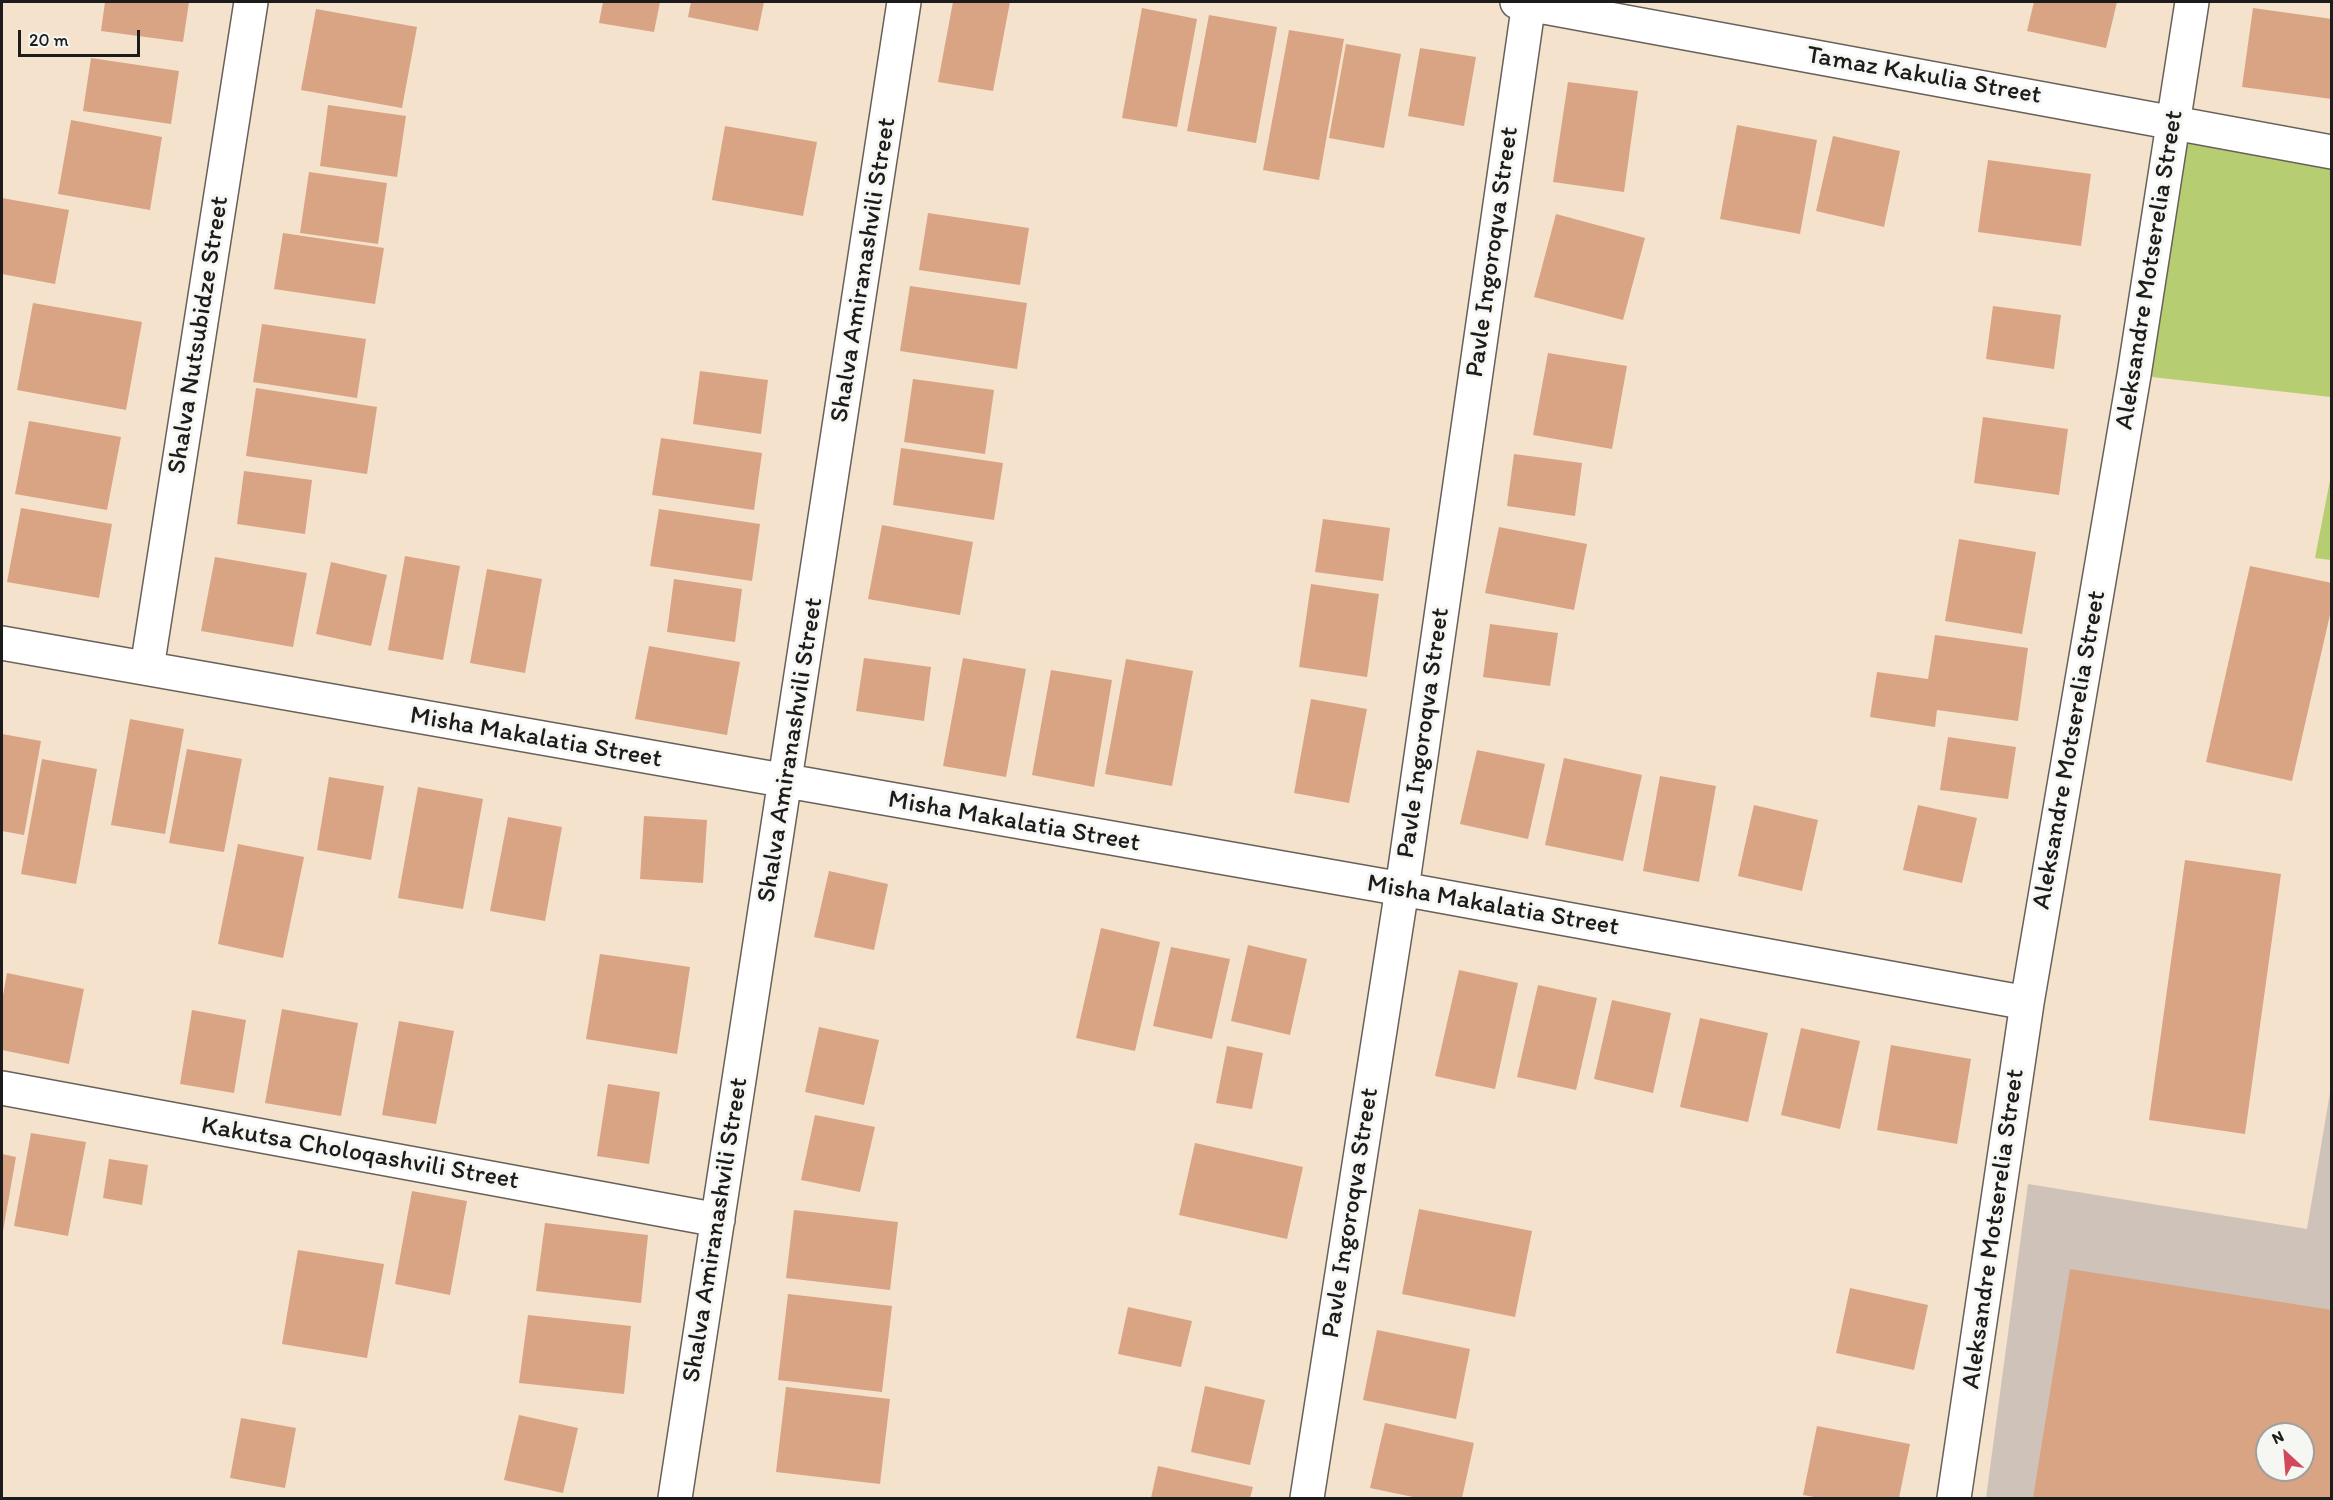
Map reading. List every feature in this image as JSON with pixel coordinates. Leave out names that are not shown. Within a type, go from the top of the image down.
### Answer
[{"type":"street","name":"Shalva Nutsubidze Street","points":[[147,668],[251,2]]},
{"type":"street","name":"Shalva Amiranashvili Street","points":[[675,1498],[904,2]]},
{"type":"street","name":"Tamaz Kakulia Street","points":[[1525,2],[2331,152]]},
{"type":"street","name":"Pavle Ingoroqva Street","points":[[1307,1498],[1402,889],[1525,2]]},
{"type":"street","name":"Aleksandre Motserelia Street","points":[[1954,1498],[2027,1003],[2134,375],[2192,2]]},
{"type":"street","name":"Misha Makalatia Street","points":[[2,643],[1402,889],[2027,1003]]},
{"type":"street","name":"Kakutsa Choloqashvili Street","points":[[2,1088],[718,1220]]},
{"type":"shaded area","points":[[2331,1087],[2331,1498],[1986,1498],[2028,1184],[2307,1229]]},
{"type":"green space","points":[[2173,122],[2331,152],[2331,397],[2134,375]]},
{"type":"green space","points":[[2331,475],[2331,560],[2315,558]]},
{"type":"building","points":[[105,2],[189,2],[183,42],[101,31]]},
{"type":"building","points":[[603,2],[660,2],[654,32],[599,23]]},
{"type":"building","points":[[691,2],[764,2],[758,31],[688,17]]},
{"type":"building","points":[[953,2],[1010,2],[993,91],[938,82]]},
{"type":"building","points":[[2034,2],[2117,2],[2106,48],[2027,31]]},
{"type":"building","points":[[1142,8],[1197,19],[1177,127],[1122,118]]},
{"type":"building","points":[[2253,8],[2332,19],[2332,99],[2242,87]]},
{"type":"building","points":[[316,9],[417,27],[402,108],[301,90]]},
{"type":"building","points":[[1209,15],[1277,27],[1256,143],[1187,131]]},
{"type":"building","points":[[1289,30],[1344,39],[1319,180],[1263,170]]},
{"type":"building","points":[[1346,44],[1401,54],[1384,148],[1329,138]]},
{"type":"building","points":[[1420,48],[1476,57],[1464,126],[1408,116]]},
{"type":"building","points":[[91,58],[179,71],[171,124],[83,111]]},
{"type":"building","points":[[1568,82],[1638,91],[1624,192],[1553,182]]},
{"type":"building","points":[[328,105],[406,116],[397,177],[320,166]]},
{"type":"building","points":[[71,120],[162,137],[150,210],[58,194]]},
{"type":"building","points":[[1737,125],[1817,140],[1800,234],[1720,219]]},
{"type":"building","points":[[725,126],[817,142],[803,216],[712,200]]},
{"type":"building","points":[[1833,136],[1900,151],[1884,227],[1816,211]]},
{"type":"building","points":[[1988,160],[2091,174],[2081,246],[1978,232]]},
{"type":"building","points":[[309,172],[387,183],[378,244],[300,233]]},
{"type":"building","points":[[2,198],[69,210],[55,284],[2,274]]},
{"type":"building","points":[[928,213],[1029,228],[1020,285],[919,270]]},
{"type":"building","points":[[1556,214],[1645,238],[1623,320],[1534,297]]},
{"type":"building","points":[[283,233],[384,248],[375,304],[274,289]]},
{"type":"building","points":[[910,286],[1027,303],[1017,369],[900,351]]},
{"type":"building","points":[[33,303],[142,322],[126,410],[17,390]]},
{"type":"building","points":[[1993,306],[2061,315],[2054,369],[1986,359]]},
{"type":"building","points":[[262,324],[366,339],[357,398],[253,382]]},
{"type":"building","points":[[1548,353],[1627,366],[1612,449],[1533,435]]},
{"type":"building","points":[[700,371],[768,380],[761,434],[693,424]]},
{"type":"building","points":[[913,379],[994,390],[985,454],[904,442]]},
{"type":"building","points":[[256,388],[377,407],[367,474],[246,456]]},
{"type":"building","points":[[1983,417],[2068,429],[2059,495],[1974,483]]},
{"type":"building","points":[[29,421],[121,437],[107,510],[15,494]]},
{"type":"building","points":[[661,438],[762,453],[754,510],[652,495]]},
{"type":"building","points":[[901,448],[1003,463],[994,520],[893,505]]},
{"type":"building","points":[[1514,454],[1582,463],[1575,516],[1507,506]]},
{"type":"building","points":[[244,471],[312,480],[305,534],[237,524]]},
{"type":"building","points":[[21,508],[112,524],[99,598],[7,582]]},
{"type":"building","points":[[659,509],[760,524],[752,581],[650,566]]},
{"type":"building","points":[[1323,519],[1390,528],[1383,581],[1315,572]]},
{"type":"building","points":[[882,525],[973,542],[960,615],[868,599]]},
{"type":"building","points":[[1499,527],[1587,544],[1574,610],[1485,593]]},
{"type":"building","points":[[1959,539],[2036,552],[2022,634],[1945,621]]},
{"type":"building","points":[[405,556],[460,566],[443,660],[388,650]]},
{"type":"building","points":[[215,557],[307,573],[293,647],[201,631]]},
{"type":"building","points":[[331,562],[387,575],[371,646],[316,634]]},
{"type":"building","points":[[2250,566],[2332,583],[2332,606],[2292,781],[2206,762]]},
{"type":"building","points":[[487,569],[542,579],[525,673],[470,663]]},
{"type":"building","points":[[674,579],[742,589],[735,642],[667,632]]},
{"type":"building","points":[[1311,584],[1379,594],[1367,677],[1299,667]]},
{"type":"building","points":[[1490,624],[1558,633],[1550,686],[1483,677]]},
{"type":"building","points":[[1935,635],[2028,648],[2018,721],[1937,710],[1935,727],[1870,717],[1877,672],[1928,679]]},
{"type":"building","points":[[649,646],[740,662],[727,735],[635,719]]},
{"type":"building","points":[[864,658],[931,667],[924,721],[856,711]]},
{"type":"building","points":[[963,658],[1026,669],[1006,777],[943,766]]},
{"type":"building","points":[[1126,659],[1193,671],[1172,786],[1105,774]]},
{"type":"building","points":[[1051,670],[1112,680],[1094,787],[1032,775]]},
{"type":"building","points":[[1311,699],[1367,709],[1349,803],[1294,793]]},
{"type":"building","points":[[130,719],[184,729],[165,834],[111,825]]},
{"type":"building","points":[[2,734],[41,741],[24,835],[2,831]]},
{"type":"building","points":[[1948,737],[2016,747],[2008,799],[1940,790]]},
{"type":"building","points":[[187,749],[242,759],[224,852],[169,843]]},
{"type":"building","points":[[1477,750],[1545,764],[1528,839],[1460,824]]},
{"type":"building","points":[[1564,758],[1642,775],[1623,861],[1545,845]]},
{"type":"building","points":[[42,759],[97,769],[76,884],[21,874]]},
{"type":"building","points":[[1660,776],[1716,786],[1699,882],[1643,871]]},
{"type":"building","points":[[329,777],[384,786],[371,860],[317,850]]},
{"type":"building","points":[[418,787],[483,799],[463,909],[398,898]]},
{"type":"building","points":[[1754,805],[1818,820],[1802,891],[1738,876]]},
{"type":"building","points":[[1918,805],[1977,818],[1962,883],[1903,870]]},
{"type":"building","points":[[644,816],[707,820],[703,883],[640,879]]},
{"type":"building","points":[[508,817],[562,827],[545,921],[490,911]]},
{"type":"building","points":[[238,844],[304,857],[283,958],[218,944]]},
{"type":"building","points":[[2185,860],[2281,874],[2245,1134],[2149,1120]]},
{"type":"building","points":[[829,871],[888,884],[874,950],[814,937]]},
{"type":"building","points":[[1101,928],[1160,942],[1135,1051],[1076,1038]]},
{"type":"building","points":[[1248,945],[1307,959],[1290,1035],[1231,1021]]},
{"type":"building","points":[[1171,947],[1230,959],[1212,1039],[1153,1026]]},
{"type":"building","points":[[600,954],[690,967],[677,1054],[586,1039]]},
{"type":"building","points":[[1459,970],[1518,983],[1495,1089],[1435,1076]]},
{"type":"building","points":[[7,973],[84,989],[69,1064],[2,1050],[2,1001]]},
{"type":"building","points":[[1538,985],[1597,998],[1576,1090],[1517,1077]]},
{"type":"building","points":[[1612,1000],[1671,1013],[1653,1093],[1594,1079]]},
{"type":"building","points":[[282,1009],[358,1023],[341,1116],[265,1103]]},
{"type":"building","points":[[192,1010],[246,1020],[234,1093],[180,1084]]},
{"type":"building","points":[[1700,1018],[1768,1033],[1748,1122],[1680,1107]]},
{"type":"building","points":[[399,1021],[454,1031],[436,1124],[382,1115]]},
{"type":"building","points":[[819,1027],[879,1040],[864,1105],[805,1092]]},
{"type":"building","points":[[1801,1028],[1860,1041],[1840,1129],[1781,1115]]},
{"type":"building","points":[[1891,1045],[1971,1059],[1957,1144],[1877,1130]]},
{"type":"building","points":[[1227,1046],[1263,1053],[1252,1109],[1216,1103]]},
{"type":"building","points":[[608,1084],[660,1092],[649,1164],[597,1156]]},
{"type":"building","points":[[815,1115],[875,1127],[860,1192],[801,1180]]},
{"type":"building","points":[[31,1133],[86,1142],[68,1236],[14,1226]]},
{"type":"building","points":[[1195,1143],[1303,1167],[1287,1239],[1179,1215]]},
{"type":"building","points":[[2,1154],[16,1157],[3,1231],[2,1231]]},
{"type":"building","points":[[109,1159],[148,1165],[142,1205],[103,1198]]},
{"type":"building","points":[[412,1191],[467,1201],[450,1295],[395,1284]]},
{"type":"building","points":[[1419,1209],[1532,1231],[1515,1317],[1402,1294]]},
{"type":"building","points":[[794,1210],[898,1222],[890,1290],[786,1278]]},
{"type":"building","points":[[545,1223],[648,1235],[641,1303],[536,1291]]},
{"type":"building","points":[[298,1250],[384,1264],[367,1358],[282,1344]]},
{"type":"building","points":[[2070,1269],[2332,1310],[2332,1498],[2033,1498]]},
{"type":"building","points":[[1850,1288],[1928,1305],[1914,1370],[1836,1353]]},
{"type":"building","points":[[788,1294],[892,1306],[882,1392],[778,1380]]},
{"type":"building","points":[[1128,1307],[1192,1321],[1181,1367],[1118,1354]]},
{"type":"building","points":[[528,1315],[631,1326],[624,1394],[519,1383]]},
{"type":"building","points":[[1377,1330],[1470,1349],[1456,1419],[1363,1400]]},
{"type":"building","points":[[1205,1386],[1265,1400],[1250,1465],[1191,1452]]},
{"type":"building","points":[[786,1387],[890,1399],[880,1484],[776,1472]]},
{"type":"building","points":[[519,1415],[578,1428],[563,1493],[504,1480]]},
{"type":"building","points":[[241,1418],[296,1428],[285,1488],[230,1478]]},
{"type":"building","points":[[1385,1423],[1474,1443],[1462,1498],[1418,1498],[1370,1488]]},
{"type":"building","points":[[1817,1426],[1910,1444],[1899,1498],[1820,1498],[1803,1495]]},
{"type":"building","points":[[1158,1466],[1253,1487],[1250,1498],[1151,1498]]}]
